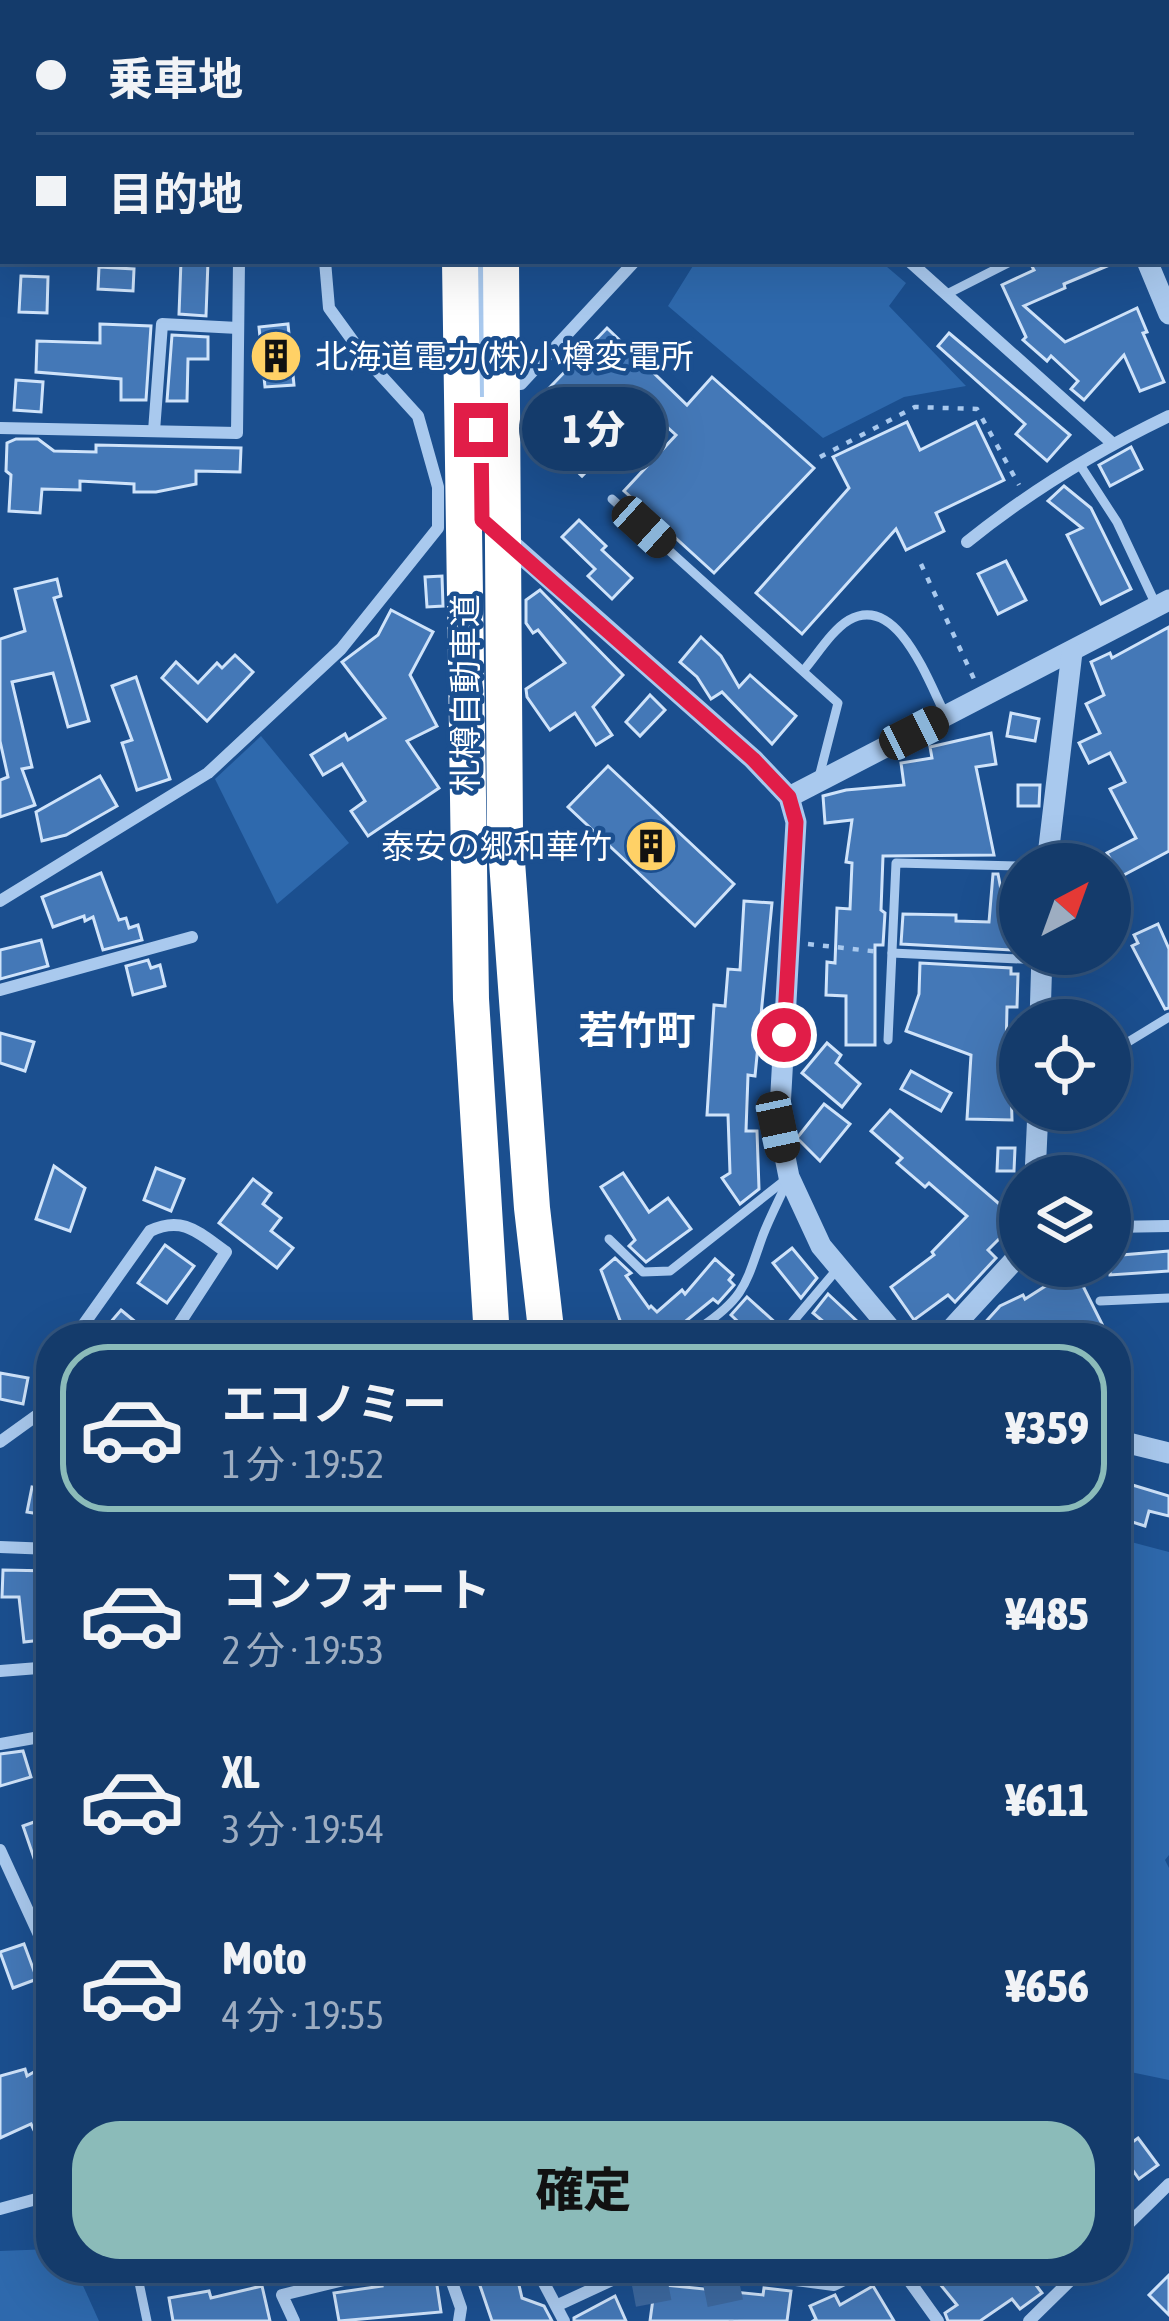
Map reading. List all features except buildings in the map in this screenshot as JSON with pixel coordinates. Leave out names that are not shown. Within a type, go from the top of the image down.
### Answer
[{"type":"highway","name":"札樽自動車道","points":[[491,1323],[471,999],[488,835],[501,264]]},
{"type":"highway","name":"札樽自動車道","points":[[465,265],[488,835],[545,1323]]},
{"type":"street","points":[[0,428],[237,433],[239,264]]},
{"type":"street","points":[[0,901],[208,773],[341,649],[438,528],[438,487],[418,416],[366,359],[329,308],[325,264]]},
{"type":"street","points":[[480,385],[521,384],[632,264]]},
{"type":"street","points":[[913,264],[1112,443]]},
{"type":"street","points":[[1148,264],[1169,314]]},
{"type":"street","points":[[465,265],[480,385],[482,520],[753,759],[789,797],[796,822],[778,1127],[789,1178],[821,1246],[885,1323]]},
{"type":"street","points":[[154,431],[162,324],[238,328]]},
{"type":"street","points":[[967,542],[1025,495],[1112,443],[1169,416]]},
{"type":"street","points":[[789,797],[1163,603]]},
{"type":"street","points":[[1049,843],[1072,652]]},
{"type":"street","points":[[0,990],[192,937]]},
{"type":"street","points":[[85,1323],[149,1231],[166,1223],[186,1223],[226,1252],[180,1323]]},
{"type":"street","points":[[1131,1227],[1169,1226]]},
{"type":"street","points":[[957,1323],[999,1277]]},
{"type":"street","points":[[0,1442],[36,1415]]},
{"type":"street","points":[[1131,1444],[1169,1453]]},
{"type":"street","points":[[0,1547],[36,1549]]},
{"type":"street","points":[[0,1671],[36,1668]]},
{"type":"street","points":[[0,1744],[36,1738]]},
{"type":"street","points":[[0,1850],[36,1928]]},
{"type":"street","points":[[1131,2216],[1169,2184]]},
{"type":"street","points":[[0,2209],[36,2199]]},
{"type":"street","points":[[294,2321],[282,2295],[331,2283]]},
{"type":"street","points":[[452,2283],[461,2308],[459,2321]]},
{"type":"street","points":[[545,2283],[564,2321]]},
{"type":"street","points":[[558,2305],[606,2283]]},
{"type":"street","points":[[910,2283],[938,2321]]},
{"type":"street","points":[[1029,2321],[1068,2283]]},
{"type":"lane","points":[[947,293],[1006,264]]},
{"type":"lane","points":[[1079,465],[1163,603]]},
{"type":"lane","points":[[612,499],[838,703],[818,782]]},
{"type":"lane","points":[[804,670],[847,621],[864,615],[883,616],[900,629],[946,716]]},
{"type":"lane","points":[[888,1040],[896,863],[999,865]]},
{"type":"lane","points":[[892,953],[999,956]]},
{"type":"lane","points":[[1131,1040],[1169,1017]]},
{"type":"lane","points":[[609,1239],[644,1272],[670,1271],[789,1178]]},
{"type":"lane","points":[[707,1323],[723,1312],[752,1278],[763,1235],[789,1178]]},
{"type":"lane","points":[[792,1323],[839,1268]]},
{"type":"lane","points":[[1100,1301],[1169,1298]]},
{"type":"lane","points":[[139,2283],[147,2321]]},
{"type":"path","points":[[820,457],[915,407],[977,409],[1025,495]]},
{"type":"path","points":[[921,564],[983,697]]},
{"type":"path","points":[[789,942],[892,953]]},
{"type":"shaded area","points":[[694,264],[884,264],[906,283],[889,306],[966,386],[904,397],[823,438],[668,306]]},
{"type":"shaded area","points":[[261,736],[349,843],[277,904],[215,779]]},
{"type":"shaded area","points":[[1131,1542],[1169,1552],[1169,1855],[1165,1860],[1169,1868],[1169,2080],[1131,2072]]},
{"type":"shaded area","points":[[36,2250],[36,2283],[82,2283],[99,2321],[0,2321],[0,2251]]},
{"type":"tunnel","points":[[650,2283],[657,2321]]},
{"type":"tunnel","points":[[721,2283],[729,2321]]},
{"type":"place","name":"北海道電力(株)小樽変電所","points":[[276,356]]},
{"type":"place","name":"泰安の郷和華竹","points":[[651,846]]},
{"type":"district","name":"若竹町","points":[[637,1030]]},
{"type":"route","points":[[481,430],[482,520],[753,759],[789,797],[796,822],[784,1035]]}]
